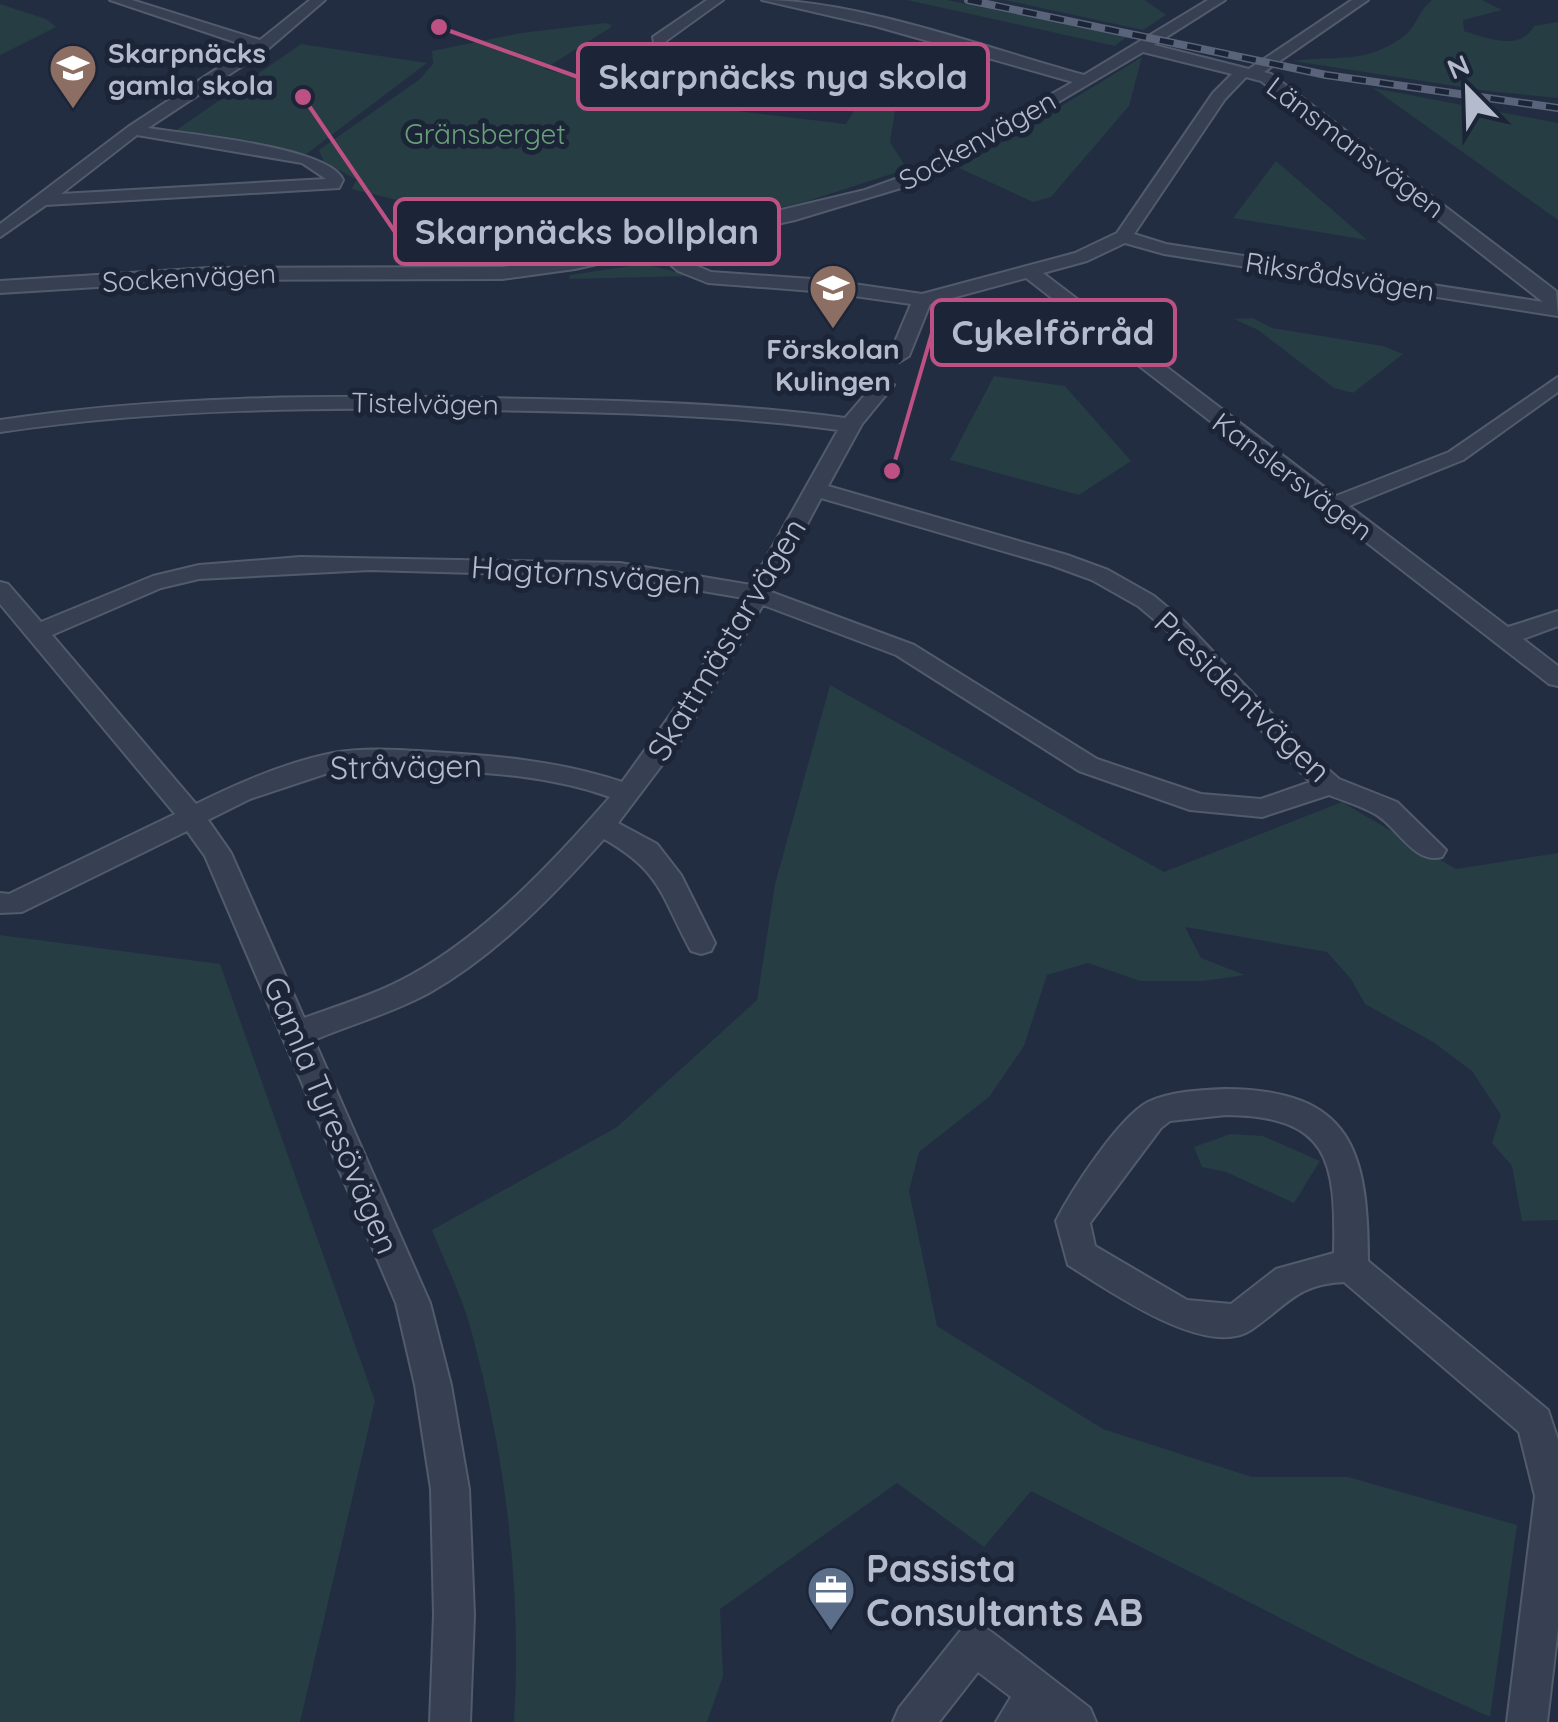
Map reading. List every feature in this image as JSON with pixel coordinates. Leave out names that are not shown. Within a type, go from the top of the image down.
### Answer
[{"type":"street","points":[[116,0],[263,46]]},
{"type":"street","points":[[0,232],[134,130],[263,46],[318,0]]},
{"type":"street","points":[[716,0],[658,40],[662,57],[686,70],[716,78],[758,78]]},
{"type":"street","points":[[769,0],[877,22],[1084,80]]},
{"type":"street","name":"Sockenvägen","points":[[0,287],[239,273],[502,273],[556,268],[658,245],[897,186],[994,136],[1218,0]]},
{"type":"street","name":"Länsmansvägen","points":[[1247,72],[1361,0]]},
{"type":"street","points":[[1142,46],[1247,72]]},
{"type":"street","points":[[658,245],[684,268],[708,278],[826,286],[922,300],[1080,258],[1123,237],[1219,96],[1247,72]]},
{"type":"street","name":"Länsmansvägen","points":[[1247,72],[1266,77],[1377,160],[1549,294],[1558,310]]},
{"type":"street","points":[[42,200],[332,184],[332,172],[307,159],[134,130]]},
{"type":"street","name":"Riksrådsvägen","points":[[1123,237],[1164,249],[1558,310]]},
{"type":"street","name":"Kanslersvägen","points":[[1030,272],[1558,678]]},
{"type":"street","points":[[899,356],[922,300]]},
{"type":"street","points":[[1331,506],[1456,456],[1558,383]]},
{"type":"street","name":"Skattmästarvägen","points":[[297,1034],[433,976],[536,891],[598,824],[676,728],[851,426],[884,386]]},
{"type":"street","name":"Tistelvägen","points":[[0,426],[130,408],[285,401],[608,407],[787,416],[851,426]]},
{"type":"street","name":"Presidentvägen","points":[[815,489],[1058,560],[1100,575],[1146,601],[1177,627],[1300,759],[1330,785],[1388,809],[1432,850]]},
{"type":"street","name":"Hagtornsvägen","points":[[19,621],[199,572],[300,564],[516,564],[620,570],[755,594],[905,650],[1048,743],[1088,765],[1152,788],[1200,802],[1262,808],[1330,785]]},
{"type":"street","name":"Gamla Tyresövägen","points":[[0,590],[19,621],[192,817],[217,853],[413,1303],[433,1385],[450,1489],[454,1615],[450,1722]]},
{"type":"street","points":[[1504,637],[1558,618]]},
{"type":"street","name":"Stråvägen","points":[[0,903],[12,905],[272,780],[335,761],[506,765],[571,774],[626,793]]},
{"type":"street","points":[[598,824],[646,852],[671,882],[702,942]]},
{"type":"street","points":[[1352,1267],[1350,1193],[1336,1147],[1297,1110],[1268,1102],[1194,1106],[1156,1113],[1090,1192],[1074,1221],[1080,1255],[1182,1315],[1237,1320],[1284,1280],[1319,1267],[1352,1267],[1535,1422],[1552,1465],[1554,1496],[1527,1722]]},
{"type":"street","points":[[913,1722],[975,1644],[1047,1715]]},
{"type":"green space","points":[[907,0],[947,0],[1126,37],[1115,46]]},
{"type":"green space","points":[[1004,0],[1145,0],[1166,15],[1143,30]]},
{"type":"green space","points":[[1432,0],[1482,0],[1502,10],[1463,20],[1464,31],[1503,41],[1521,39],[1534,26],[1558,22],[1558,98],[1293,61],[1376,52],[1408,32]]},
{"type":"green space","points":[[0,4],[46,19],[56,27],[0,55]]},
{"type":"green space","name":"Gränsberget","points":[[612,25],[544,69],[704,107],[846,124],[858,104],[799,83],[821,67],[843,61],[866,63],[891,73],[896,105],[890,142],[907,169],[805,202],[538,260],[541,234],[351,189],[357,180],[324,162],[319,150],[420,79],[433,64],[432,51],[521,33]]},
{"type":"green space","points":[[301,44],[427,63],[305,155],[175,131]]},
{"type":"green space","points":[[1142,57],[1129,106],[1051,197],[1033,202],[959,168]]},
{"type":"green space","points":[[1373,88],[1558,123],[1558,220]]},
{"type":"green space","points":[[1276,161],[1367,240],[1233,218]]},
{"type":"green space","points":[[644,264],[692,276],[569,279],[570,275]]},
{"type":"green space","points":[[1253,318],[1272,328],[1383,346],[1403,354],[1353,393],[1334,388],[1258,330],[1234,319]]},
{"type":"green space","points":[[994,376],[1065,386],[1131,461],[1079,495],[950,460]]},
{"type":"green space","points":[[830,685],[1164,872],[1342,802],[1456,869],[1558,853],[1558,1220],[1522,1221],[1512,1166],[1492,1143],[1501,1115],[1472,1071],[1433,1042],[1365,1004],[1351,979],[1327,952],[1185,927],[1201,958],[1245,975],[1203,981],[1140,981],[1088,963],[1047,975],[1024,1046],[989,1097],[919,1152],[909,1191],[937,1326],[1103,1429],[1252,1477],[1348,1477],[1517,1525],[1490,1717],[1357,1657],[1031,1491],[984,1547],[897,1483],[720,1609],[723,1676],[707,1722],[514,1722],[513,1573],[494,1427],[471,1330],[432,1230],[617,1127],[757,1000],[775,884]]},
{"type":"green space","points":[[0,935],[220,964],[375,1401],[300,1722],[0,1722]]},
{"type":"green space","points":[[1230,1134],[1263,1136],[1320,1161],[1294,1203],[1226,1172],[1202,1167],[1194,1147]]},
{"type":"railway","points":[[968,0],[1326,75],[1558,108]]},
{"type":"place","name":"Skarpnäcks nya skola","points":[[439,27]]},
{"type":"place","name":"Skarpnäcks bollplan","points":[[303,97]]},
{"type":"place","name":"Skarpnäcks gamla skola","points":[[73,110]]},
{"type":"place","name":"Förskolan Kulingen","points":[[833,330]]},
{"type":"place","name":"Cykelförråd","points":[[892,471]]},
{"type":"place","name":"Passista Consultants AB","points":[[831,1632]]}]
